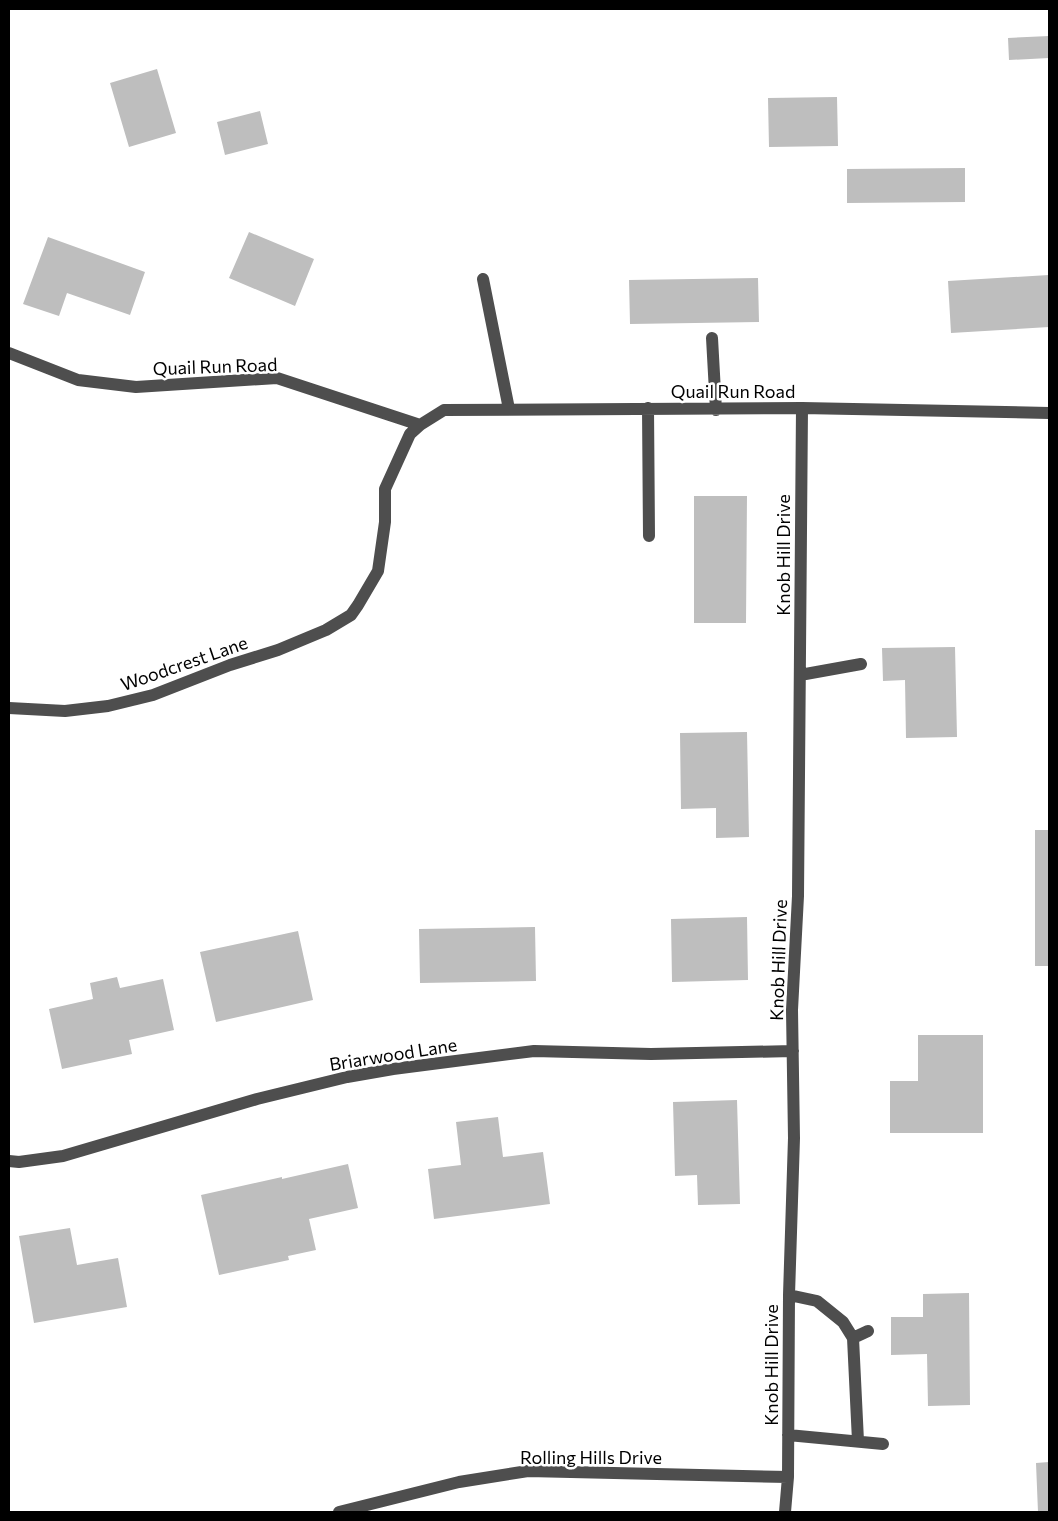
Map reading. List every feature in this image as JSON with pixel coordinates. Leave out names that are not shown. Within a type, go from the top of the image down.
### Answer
[{"type":"street","points":[[483,279],[509,409]]},
{"type":"street","points":[[712,338],[716,410]]},
{"type":"street","name":"Quail Run Road","points":[[9,353],[78,380],[136,387],[277,378],[420,425]]},
{"type":"street","points":[[648,408],[649,536]]},
{"type":"street","name":"Quail Run Road","points":[[358,605],[378,571],[386,522],[385,488],[410,434],[420,425],[444,410],[648,408],[716,410],[802,408],[1049,413]]},
{"type":"street","name":"Knob Hill Drive","points":[[785,1512],[788,1477],[788,1296],[794,1138],[792,1010],[798,896],[802,408]]},
{"type":"street","name":"Woodcrest Lane","points":[[9,708],[65,712],[108,706],[153,696],[230,665],[278,650],[326,630],[350,615],[358,605]]},
{"type":"street","points":[[800,674],[861,664]]},
{"type":"street","name":"Briarwood Lane","points":[[9,1161],[19,1162],[63,1156],[257,1099],[393,1068],[534,1051],[651,1054],[793,1051]]},
{"type":"street","points":[[788,1296],[817,1301],[843,1322],[853,1338],[858,1441]]},
{"type":"street","points":[[853,1338],[868,1331]]},
{"type":"street","points":[[788,1435],[883,1444]]},
{"type":"street","name":"Rolling Hills Drive","points":[[339,1512],[459,1482],[528,1472],[788,1477]]},
{"type":"building","points":[[1049,36],[1049,58],[1009,60],[1008,38]]},
{"type":"building","points":[[157,69],[176,133],[129,147],[110,83]]},
{"type":"building","points":[[837,97],[838,146],[769,147],[768,98]]},
{"type":"building","points":[[260,111],[268,144],[225,155],[217,122]]},
{"type":"building","points":[[965,168],[965,202],[847,203],[847,169]]},
{"type":"building","points":[[249,232],[314,259],[295,306],[229,278]]},
{"type":"building","points":[[48,237],[145,272],[130,315],[67,293],[59,316],[23,304]]},
{"type":"building","points":[[1049,275],[1049,327],[951,333],[948,281]]},
{"type":"building","points":[[758,278],[759,322],[630,324],[629,280]]},
{"type":"building","points":[[694,496],[747,496],[746,623],[694,623]]},
{"type":"building","points":[[955,647],[957,737],[906,738],[905,680],[883,681],[882,648]]},
{"type":"building","points":[[747,732],[749,837],[716,838],[716,808],[681,809],[680,733]]},
{"type":"building","points":[[1035,830],[1049,830],[1049,966],[1035,966]]},
{"type":"building","points":[[747,917],[748,980],[672,982],[671,919]]},
{"type":"building","points":[[535,927],[536,981],[420,983],[419,929]]},
{"type":"building","points":[[298,931],[313,1000],[216,1022],[200,952]]},
{"type":"building","points":[[117,977],[120,988],[163,979],[174,1030],[129,1040],[132,1054],[62,1069],[49,1009],[93,999],[90,983]]},
{"type":"building","points":[[918,1035],[983,1035],[983,1133],[890,1133],[890,1081],[918,1081]]},
{"type":"building","points":[[737,1100],[740,1204],[698,1205],[697,1175],[675,1176],[673,1102]]},
{"type":"building","points":[[498,1117],[503,1157],[543,1152],[550,1204],[434,1219],[428,1169],[461,1165],[456,1122]]},
{"type":"building","points":[[348,1164],[358,1208],[309,1219],[316,1250],[288,1256],[289,1260],[219,1275],[201,1195]]},
{"type":"building","points":[[70,1228],[77,1265],[118,1258],[127,1307],[34,1323],[19,1236]]},
{"type":"building","points":[[969,1293],[970,1405],[928,1406],[927,1354],[891,1355],[891,1317],[923,1317],[923,1294]]},
{"type":"building","points":[[1049,1462],[1049,1512],[1038,1512],[1036,1463]]}]
